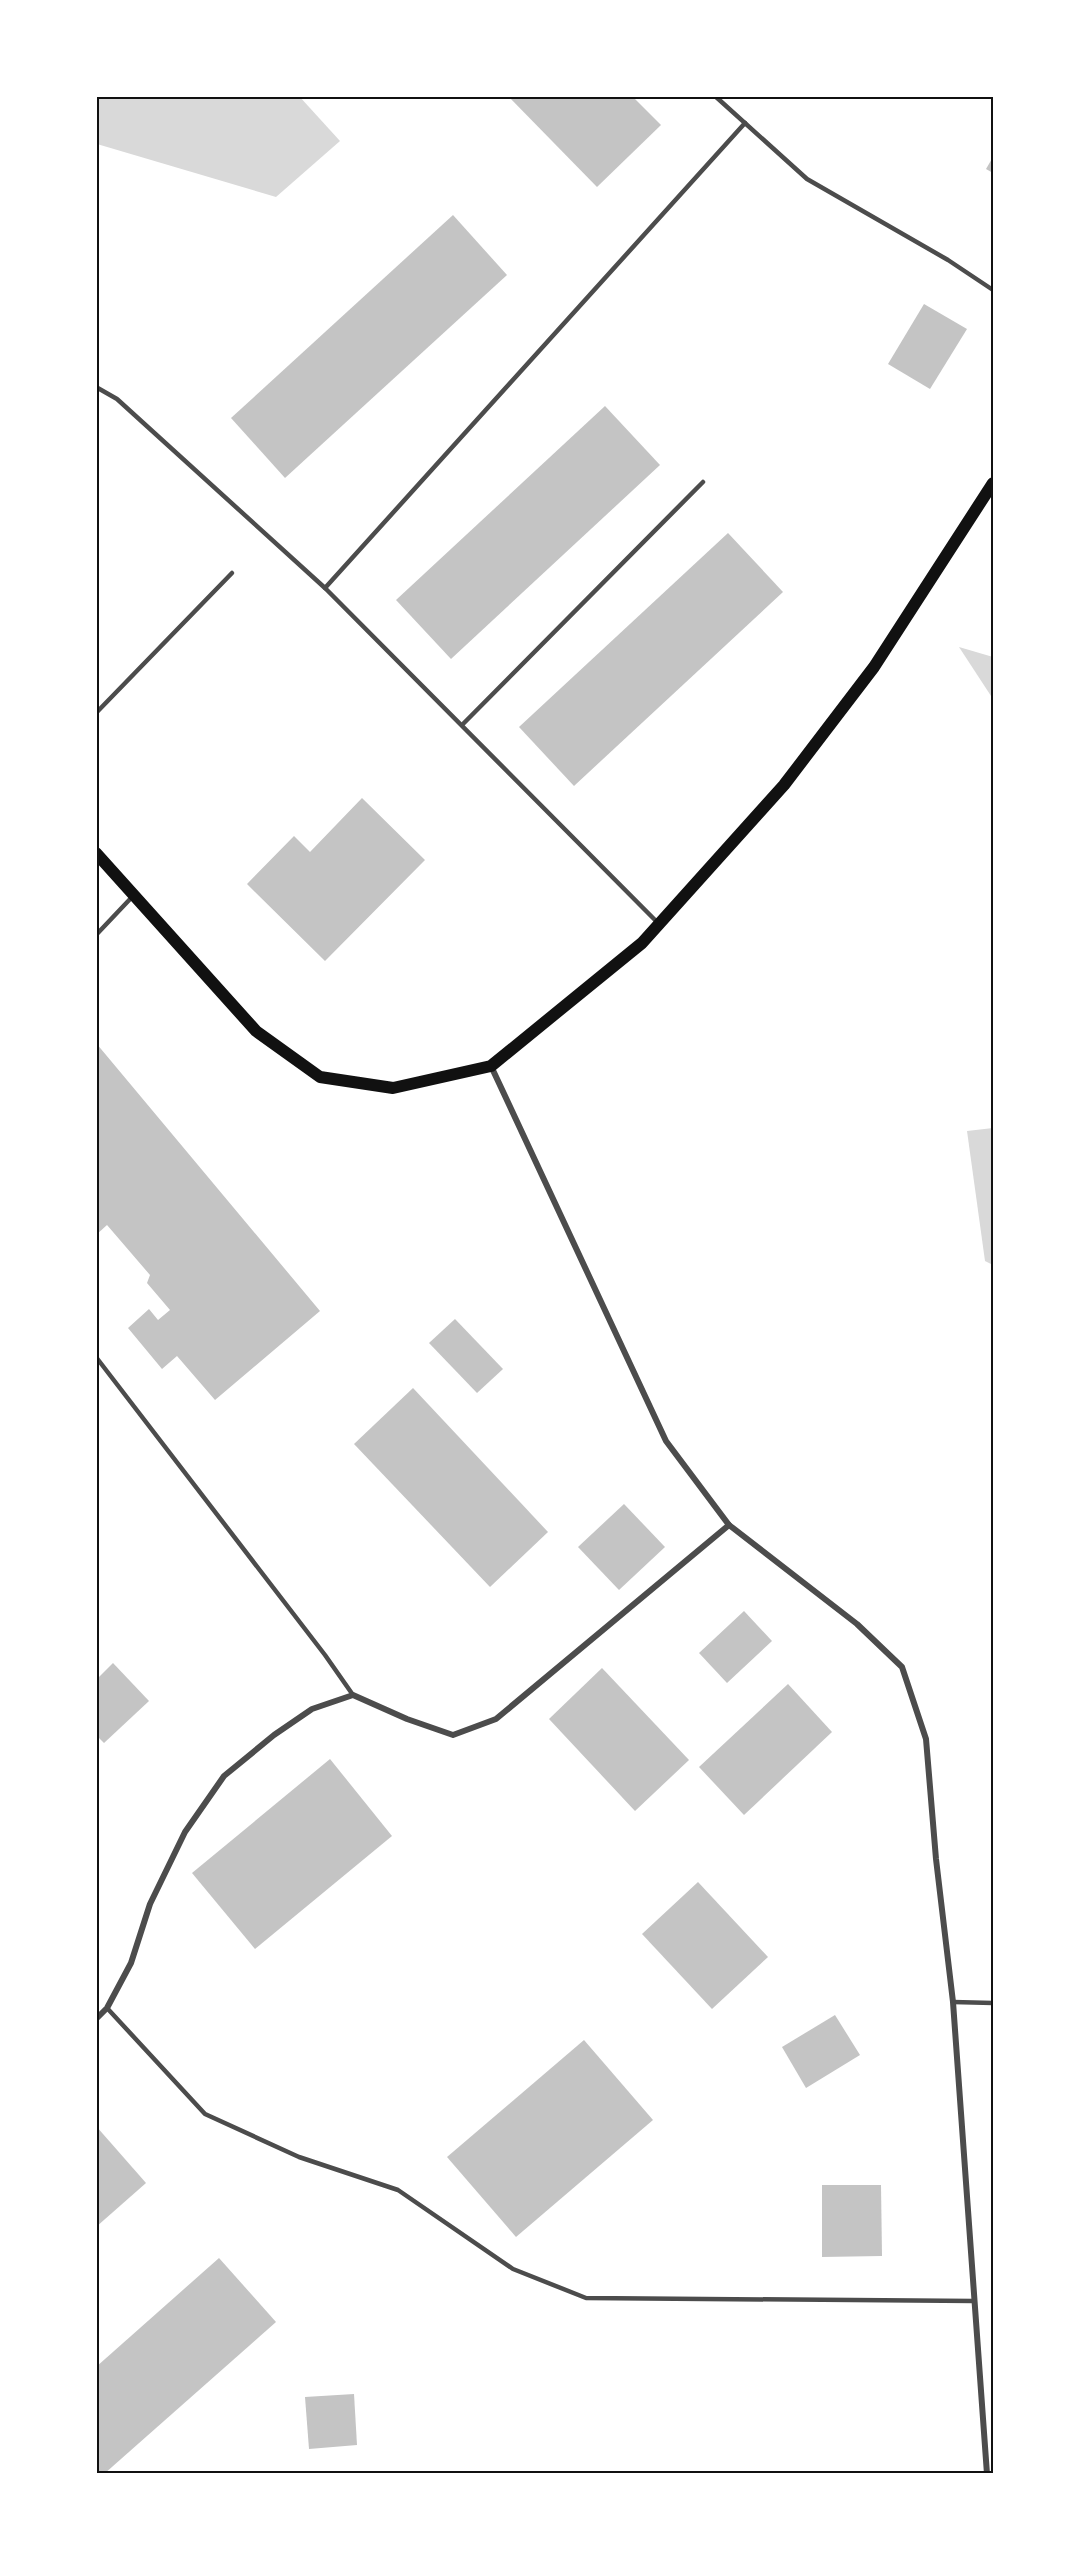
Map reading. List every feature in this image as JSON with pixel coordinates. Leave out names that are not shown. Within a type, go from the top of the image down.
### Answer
[{"type":"main road","points":[[96,853],[256,1031],[320,1077],[393,1088],[491,1066],[642,942],[784,785],[874,667],[993,483]]},
{"type":"street","points":[[491,1066],[666,1441],[729,1525],[857,1624],[902,1667],[926,1739],[936,1859],[953,2002],[987,2474]]},
{"type":"street","points":[[96,2019],[107,2008],[131,1963],[150,1904],[185,1832],[224,1776],[274,1735],[312,1709],[352,1695],[407,1719],[453,1735],[496,1719],[729,1525]]},
{"type":"lane","points":[[715,96],[807,179],[948,260],[993,290]]},
{"type":"lane","points":[[325,588],[745,123]]},
{"type":"lane","points":[[96,387],[117,399],[325,588],[659,924]]},
{"type":"lane","points":[[462,725],[703,482]]},
{"type":"lane","points":[[96,713],[232,573]]},
{"type":"lane","points":[[96,935],[134,895]]},
{"type":"lane","points":[[96,1357],[325,1655],[352,1695]]},
{"type":"lane","points":[[953,2002],[993,2003]]},
{"type":"lane","points":[[107,2008],[205,2114],[299,2157],[398,2190],[513,2269],[586,2298],[974,2301]]},
{"type":"shaded area","points":[[96,96],[299,96],[340,141],[276,197],[97,144]]},
{"type":"shaded area","points":[[959,647],[993,657],[993,699]]},
{"type":"shaded area","points":[[993,1128],[993,1265],[985,1261],[967,1131]]},
{"type":"building","points":[[508,96],[632,96],[661,125],[597,187]]},
{"type":"building","points":[[993,157],[993,173],[986,169]]},
{"type":"building","points":[[453,215],[507,275],[285,478],[231,418]]},
{"type":"building","points":[[924,304],[967,329],[930,389],[888,364]]},
{"type":"building","points":[[605,406],[660,465],[451,659],[396,600]]},
{"type":"building","points":[[728,533],[783,592],[574,786],[519,727]]},
{"type":"building","points":[[362,798],[425,860],[325,961],[247,884],[294,836],[310,852]]},
{"type":"building","points":[[96,1043],[320,1311],[215,1400],[177,1356],[162,1369],[128,1328],[149,1309],[158,1320],[170,1310],[147,1283],[150,1275],[107,1225],[96,1235],[96,1192],[98,1190],[96,1187]]},
{"type":"building","points":[[455,1319],[503,1369],[477,1393],[429,1343]]},
{"type":"building","points":[[413,1388],[548,1532],[490,1587],[354,1444]]},
{"type":"building","points":[[624,1504],[665,1547],[619,1590],[578,1547]]},
{"type":"building","points":[[744,1611],[772,1641],[727,1683],[699,1653]]},
{"type":"building","points":[[113,1663],[149,1701],[104,1743],[96,1735],[96,1680]]},
{"type":"building","points":[[602,1668],[689,1760],[635,1811],[549,1719]]},
{"type":"building","points":[[788,1684],[832,1732],[744,1815],[699,1767]]},
{"type":"building","points":[[330,1759],[392,1836],[255,1949],[192,1873]]},
{"type":"building","points":[[698,1882],[768,1957],[712,2009],[642,1934]]},
{"type":"building","points":[[835,2015],[860,2055],[806,2088],[782,2047]]},
{"type":"building","points":[[584,2040],[653,2120],[516,2237],[447,2157]]},
{"type":"building","points":[[96,2126],[146,2183],[96,2227]]},
{"type":"building","points":[[822,2185],[881,2185],[882,2256],[822,2257]]},
{"type":"building","points":[[219,2258],[276,2322],[104,2474],[96,2474],[96,2367]]},
{"type":"building","points":[[354,2394],[357,2445],[309,2449],[305,2397]]}]
